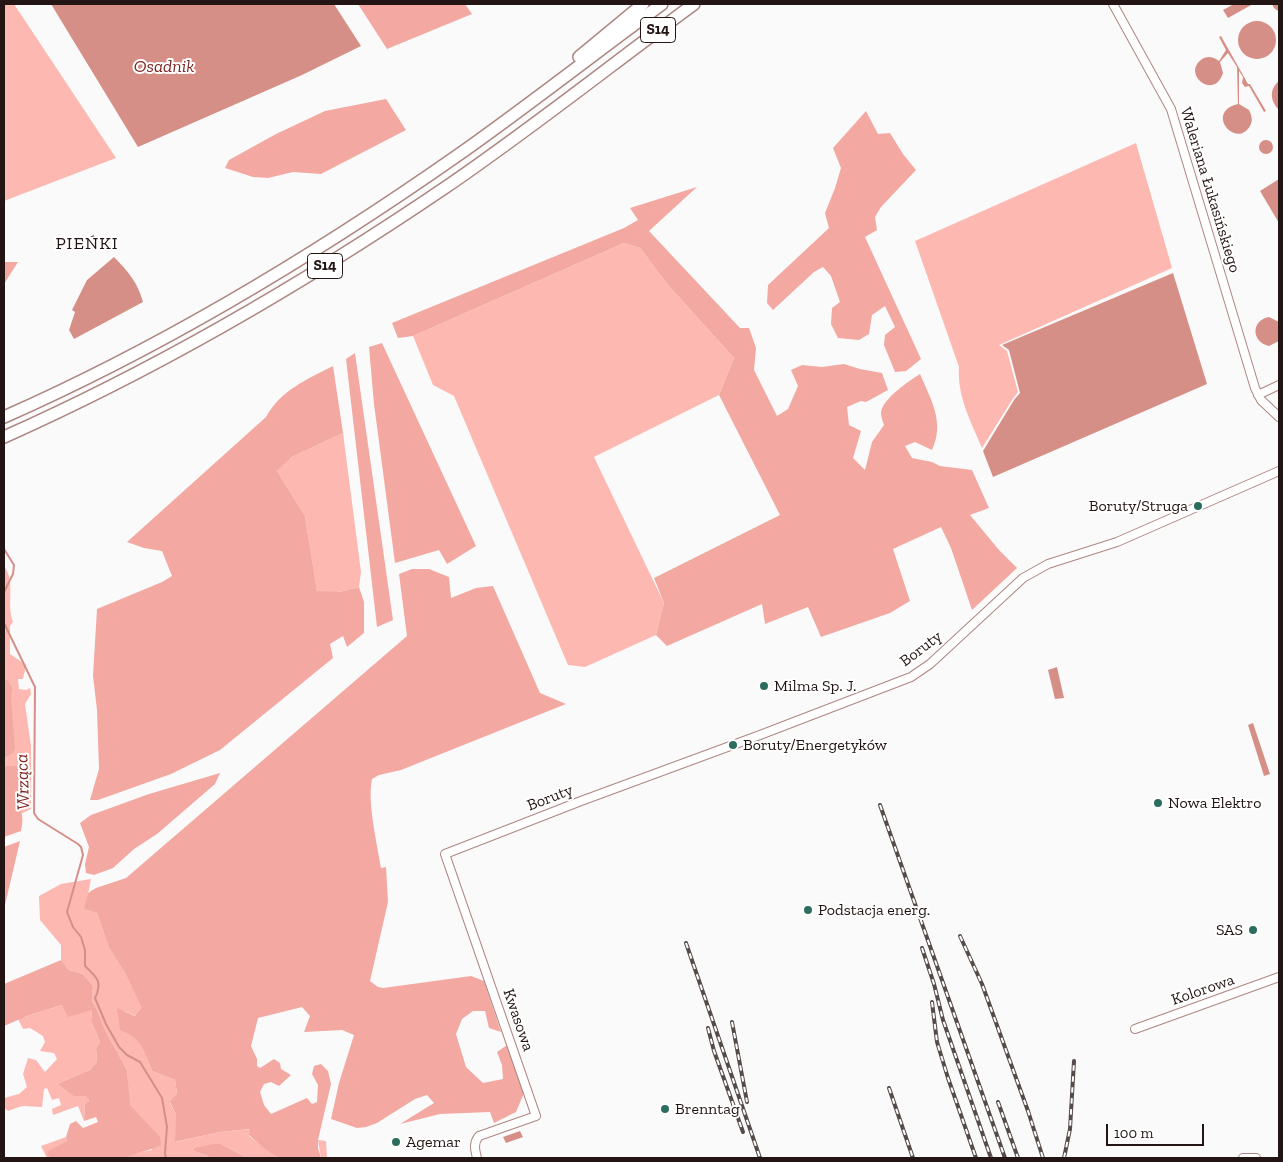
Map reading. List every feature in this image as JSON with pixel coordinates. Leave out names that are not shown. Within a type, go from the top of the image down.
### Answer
[{"type":"highway","points":[[514,115],[556,76],[643,4]]},
{"type":"highway","name":"S14","points":[[4,416],[143,349],[279,273],[399,196],[514,115],[662,4]]},
{"type":"highway","name":"S14","points":[[4,437],[152,365],[298,284],[447,186],[694,4]]},
{"type":"street","name":"Waleriana Łukasińskiego","points":[[1113,4],[1171,109],[1258,395]]},
{"type":"street","points":[[1279,386],[1258,395],[1279,417]]},
{"type":"street","name":"Boruty","points":[[445,854],[911,676],[930,664],[1023,578],[1035,570],[1116,542],[1279,471]]},
{"type":"street","name":"Kwasowa","points":[[445,854],[536,1116],[479,1136],[475,1142],[477,1158]]},
{"type":"street","name":"Kolorowa","points":[[1136,1030],[1143,1025],[1279,977]]},
{"type":"street","points":[[1243,1158],[1256,1158]]},
{"type":"shaded area","points":[[4,4],[14,4],[116,158],[4,201]]},
{"type":"shaded area","points":[[358,4],[465,4],[472,14],[387,49]]},
{"type":"shaded area","points":[[386,99],[406,130],[321,174],[293,172],[268,178],[253,177],[225,168],[229,160],[276,134],[325,111]]},
{"type":"shaded area","points":[[866,111],[878,134],[890,133],[916,170],[881,207],[875,217],[877,230],[865,237],[921,359],[906,371],[895,372],[884,345],[885,335],[895,327],[885,306],[872,315],[869,334],[859,340],[838,338],[831,324],[832,308],[840,302],[831,276],[823,267],[814,272],[773,310],[767,303],[768,285],[829,228],[825,213],[841,168],[833,148]]},
{"type":"shaded area","points":[[1136,143],[1172,268],[999,345],[1007,351],[1018,392],[982,448],[962,399],[959,367],[915,241]]},
{"type":"shaded area","points":[[697,187],[649,231],[740,328],[749,328],[756,348],[754,370],[777,416],[788,409],[798,386],[791,370],[802,365],[822,367],[844,364],[882,373],[888,390],[866,402],[861,401],[847,407],[849,425],[861,431],[853,458],[865,470],[872,442],[884,425],[881,413],[886,402],[909,381],[920,374],[935,411],[937,421],[936,440],[932,450],[915,442],[905,446],[912,458],[932,462],[940,466],[972,470],[989,508],[970,515],[999,550],[1017,568],[972,610],[951,548],[941,527],[893,549],[910,601],[890,613],[821,637],[808,607],[765,624],[762,604],[667,646],[656,635],[664,603],[654,578],[780,515],[719,395],[734,358],[668,285],[640,248],[624,243],[413,336],[398,338],[392,323],[624,228],[638,220],[630,208]]},
{"type":"shaded area","points":[[624,243],[640,248],[668,285],[734,358],[719,395],[594,457],[664,603],[656,635],[585,667],[568,665],[454,396],[433,385],[413,336]]},
{"type":"shaded area","points":[[18,262],[4,284],[4,263]]},
{"type":"shaded area","points":[[382,343],[476,546],[447,564],[439,550],[395,563],[374,404],[369,347]]},
{"type":"shaded area","points":[[355,353],[393,620],[377,627],[346,359]]},
{"type":"shaded area","points":[[333,366],[343,433],[292,457],[277,471],[305,516],[317,591],[339,592],[359,587],[364,602],[364,633],[347,647],[343,636],[330,644],[333,658],[220,750],[171,774],[98,800],[90,800],[99,769],[97,710],[93,676],[97,609],[172,576],[162,551],[144,548],[127,542],[266,417],[287,393],[304,381]]},
{"type":"shaded area","points":[[343,433],[361,572],[359,587],[339,592],[317,592],[305,516],[277,471],[292,457]]},
{"type":"shaded area","points":[[4,566],[8,572],[10,608],[13,622],[10,626],[10,654],[26,665],[23,679],[18,679],[19,689],[26,690],[30,688],[31,694],[25,704],[31,746],[31,809],[6,821],[4,816]]},
{"type":"shaded area","points":[[412,569],[429,569],[449,577],[451,598],[476,588],[493,586],[540,693],[566,704],[401,770],[379,775],[372,779],[373,823],[381,868],[386,867],[388,902],[370,981],[383,988],[471,976],[484,981],[501,1032],[489,1028],[485,1011],[473,1011],[462,1019],[456,1034],[466,1067],[483,1083],[503,1079],[502,1065],[497,1052],[507,1045],[524,1093],[516,1112],[494,1123],[490,1112],[440,1114],[400,1124],[434,1103],[427,1095],[415,1099],[377,1123],[366,1127],[357,1128],[331,1119],[339,1083],[354,1035],[342,1030],[304,1032],[310,1016],[302,1007],[258,1018],[251,1046],[257,1059],[257,1066],[260,1068],[274,1059],[280,1063],[281,1069],[291,1075],[279,1086],[271,1082],[264,1084],[260,1092],[264,1105],[271,1114],[307,1098],[312,1104],[317,1102],[318,1085],[312,1074],[314,1066],[321,1064],[328,1071],[331,1084],[318,1140],[321,1158],[291,1159],[277,1156],[249,1135],[250,1129],[220,1132],[175,1142],[176,1115],[170,1102],[177,1093],[175,1080],[152,1071],[141,1046],[133,1037],[120,1030],[117,1008],[135,1016],[142,1008],[125,973],[109,948],[97,913],[84,909],[88,893],[96,888],[126,878],[407,636],[399,574]]},
{"type":"shaded area","points":[[4,678],[12,688],[15,748],[13,753],[4,758]]},
{"type":"shaded area","points":[[4,766],[17,766],[22,770],[16,804],[22,813],[22,820],[21,831],[4,837],[5,821]]},
{"type":"shaded area","points":[[220,773],[215,784],[157,834],[134,849],[113,868],[94,875],[86,873],[85,864],[89,847],[80,823],[91,815],[149,794]]},
{"type":"shaded area","points":[[20,841],[5,905],[4,905],[4,847]]},
{"type":"shaded area","points":[[91,879],[85,909],[97,913],[109,948],[125,973],[143,1009],[136,1016],[124,1011],[130,1033],[145,1049],[152,1071],[175,1080],[177,1093],[170,1103],[176,1115],[176,1142],[220,1132],[251,1129],[249,1136],[263,1147],[283,1158],[247,1158],[219,1143],[194,1151],[209,1158],[126,1158],[135,1153],[152,1150],[153,1130],[129,1105],[127,1070],[106,1032],[92,1001],[93,986],[83,974],[69,970],[61,960],[61,945],[40,920],[39,896],[61,884]]},
{"type":"shaded area","points":[[61,960],[69,970],[83,974],[93,986],[92,1001],[106,1032],[127,1070],[130,1105],[160,1137],[161,1145],[126,1158],[52,1158],[47,1156],[48,1151],[67,1141],[66,1137],[70,1124],[76,1121],[83,1128],[98,1122],[96,1117],[84,1121],[85,1104],[89,1101],[86,1096],[74,1096],[57,1084],[90,1070],[97,1062],[96,1048],[100,1042],[91,1021],[92,1010],[68,1017],[62,1005],[27,1016],[4,1026],[4,984]]},
{"type":"shaded area","points":[[62,1005],[92,1010],[91,1021],[100,1042],[96,1048],[97,1062],[90,1070],[57,1084],[67,1091],[86,1095],[89,1102],[85,1104],[84,1121],[78,1106],[53,1115],[52,1109],[61,1105],[59,1098],[52,1100],[47,1088],[44,1089],[42,1107],[22,1106],[8,1111],[4,1108],[4,1098],[19,1094],[27,1087],[23,1074],[28,1058],[36,1060],[45,1072],[57,1059],[54,1053],[40,1051],[45,1042],[43,1036],[30,1028],[23,1029],[18,1019]]},
{"type":"shaded area","points":[[66,1137],[67,1141],[47,1156],[52,1158],[47,1158],[41,1146]]},
{"type":"shaded area","points":[[318,1140],[326,1141],[327,1158],[321,1158]]},
{"type":"shaded area","points":[[219,1143],[247,1158],[209,1158],[194,1151],[194,1148]]},
{"type":"water","name":"Osadnik","points":[[51,4],[334,4],[361,46],[302,75],[138,147]]},
{"type":"water","points":[[1234,4],[1253,4],[1228,18],[1223,10]]},
{"type":"water","points":[[1257,21],[1270,27],[1276,40],[1270,53],[1257,59],[1244,53],[1238,40],[1244,27]]},
{"type":"water","points":[[1221,36],[1248,84],[1250,84],[1266,111],[1264,112],[1249,86],[1245,87],[1242,83],[1243,77],[1239,71],[1239,104],[1249,110],[1252,120],[1250,126],[1244,132],[1237,134],[1231,132],[1223,121],[1224,114],[1228,108],[1238,104],[1237,67],[1228,53],[1220,62],[1223,73],[1219,81],[1213,85],[1207,85],[1202,82],[1197,78],[1195,72],[1196,66],[1203,58],[1210,57],[1219,61],[1226,50],[1219,37]]},
{"type":"water","points":[[1279,81],[1279,110],[1272,99],[1272,91]]},
{"type":"water","points":[[1266,140],[1271,142],[1273,147],[1271,152],[1266,154],[1261,152],[1259,147],[1261,142]]},
{"type":"water","points":[[1279,179],[1279,223],[1260,191]]},
{"type":"water","points":[[114,257],[132,278],[143,302],[74,339],[69,330],[75,312],[72,310],[87,280]]},
{"type":"water","points":[[1173,273],[1207,384],[993,477],[983,451],[1020,393],[1009,350],[1002,345]]},
{"type":"water","points":[[1269,317],[1279,322],[1279,341],[1269,346],[1259,340],[1255,331],[1259,322]]},
{"type":"water","points":[[1057,667],[1064,698],[1055,699],[1048,670]]},
{"type":"water","points":[[1253,723],[1270,774],[1264,776],[1248,725]]},
{"type":"water","points":[[520,1131],[523,1137],[506,1143],[503,1137]]},
{"type":"waterway","name":"Wrząca","points":[[4,549],[14,565],[13,574],[4,592]]},
{"type":"waterway","name":"Wrząca","points":[[4,623],[35,687],[34,813],[38,819],[81,847],[83,855],[67,912],[73,927],[81,937],[85,950],[85,966],[98,980],[99,988],[95,998],[106,1024],[119,1047],[127,1055],[140,1062],[162,1098],[167,1127],[166,1158]]},
{"type":"railway","points":[[880,805],[1005,1158]]},
{"type":"railway","points":[[960,936],[982,984],[1043,1158]]},
{"type":"railway","points":[[686,943],[760,1158]]},
{"type":"railway","points":[[922,948],[943,1020],[991,1158]]},
{"type":"railway","points":[[932,1002],[937,1042],[976,1158]]},
{"type":"railway","points":[[732,1022],[747,1102]]},
{"type":"railway","points":[[708,1028],[714,1051],[743,1132]]},
{"type":"railway","points":[[1064,1158],[1070,1129],[1074,1061]]},
{"type":"railway","points":[[889,1088],[913,1158]]},
{"type":"railway","points":[[998,1102],[1018,1158]]},
{"type":"place","name":"Boruty/Struga","points":[[1198,506]]},
{"type":"place","name":"Milma Sp. J.","points":[[764,686]]},
{"type":"place","name":"Boruty/Energetyków","points":[[733,745]]},
{"type":"place","name":"Nowa Elektro","points":[[1158,803]]},
{"type":"place","name":"Podstacja energ.","points":[[808,910]]},
{"type":"place","name":"SAS","points":[[1253,930]]},
{"type":"place","name":"Brenntag","points":[[665,1109]]},
{"type":"place","name":"Agemar","points":[[396,1142]]},
{"type":"district","name":"PIEŃKI","points":[[87,244]]}]
